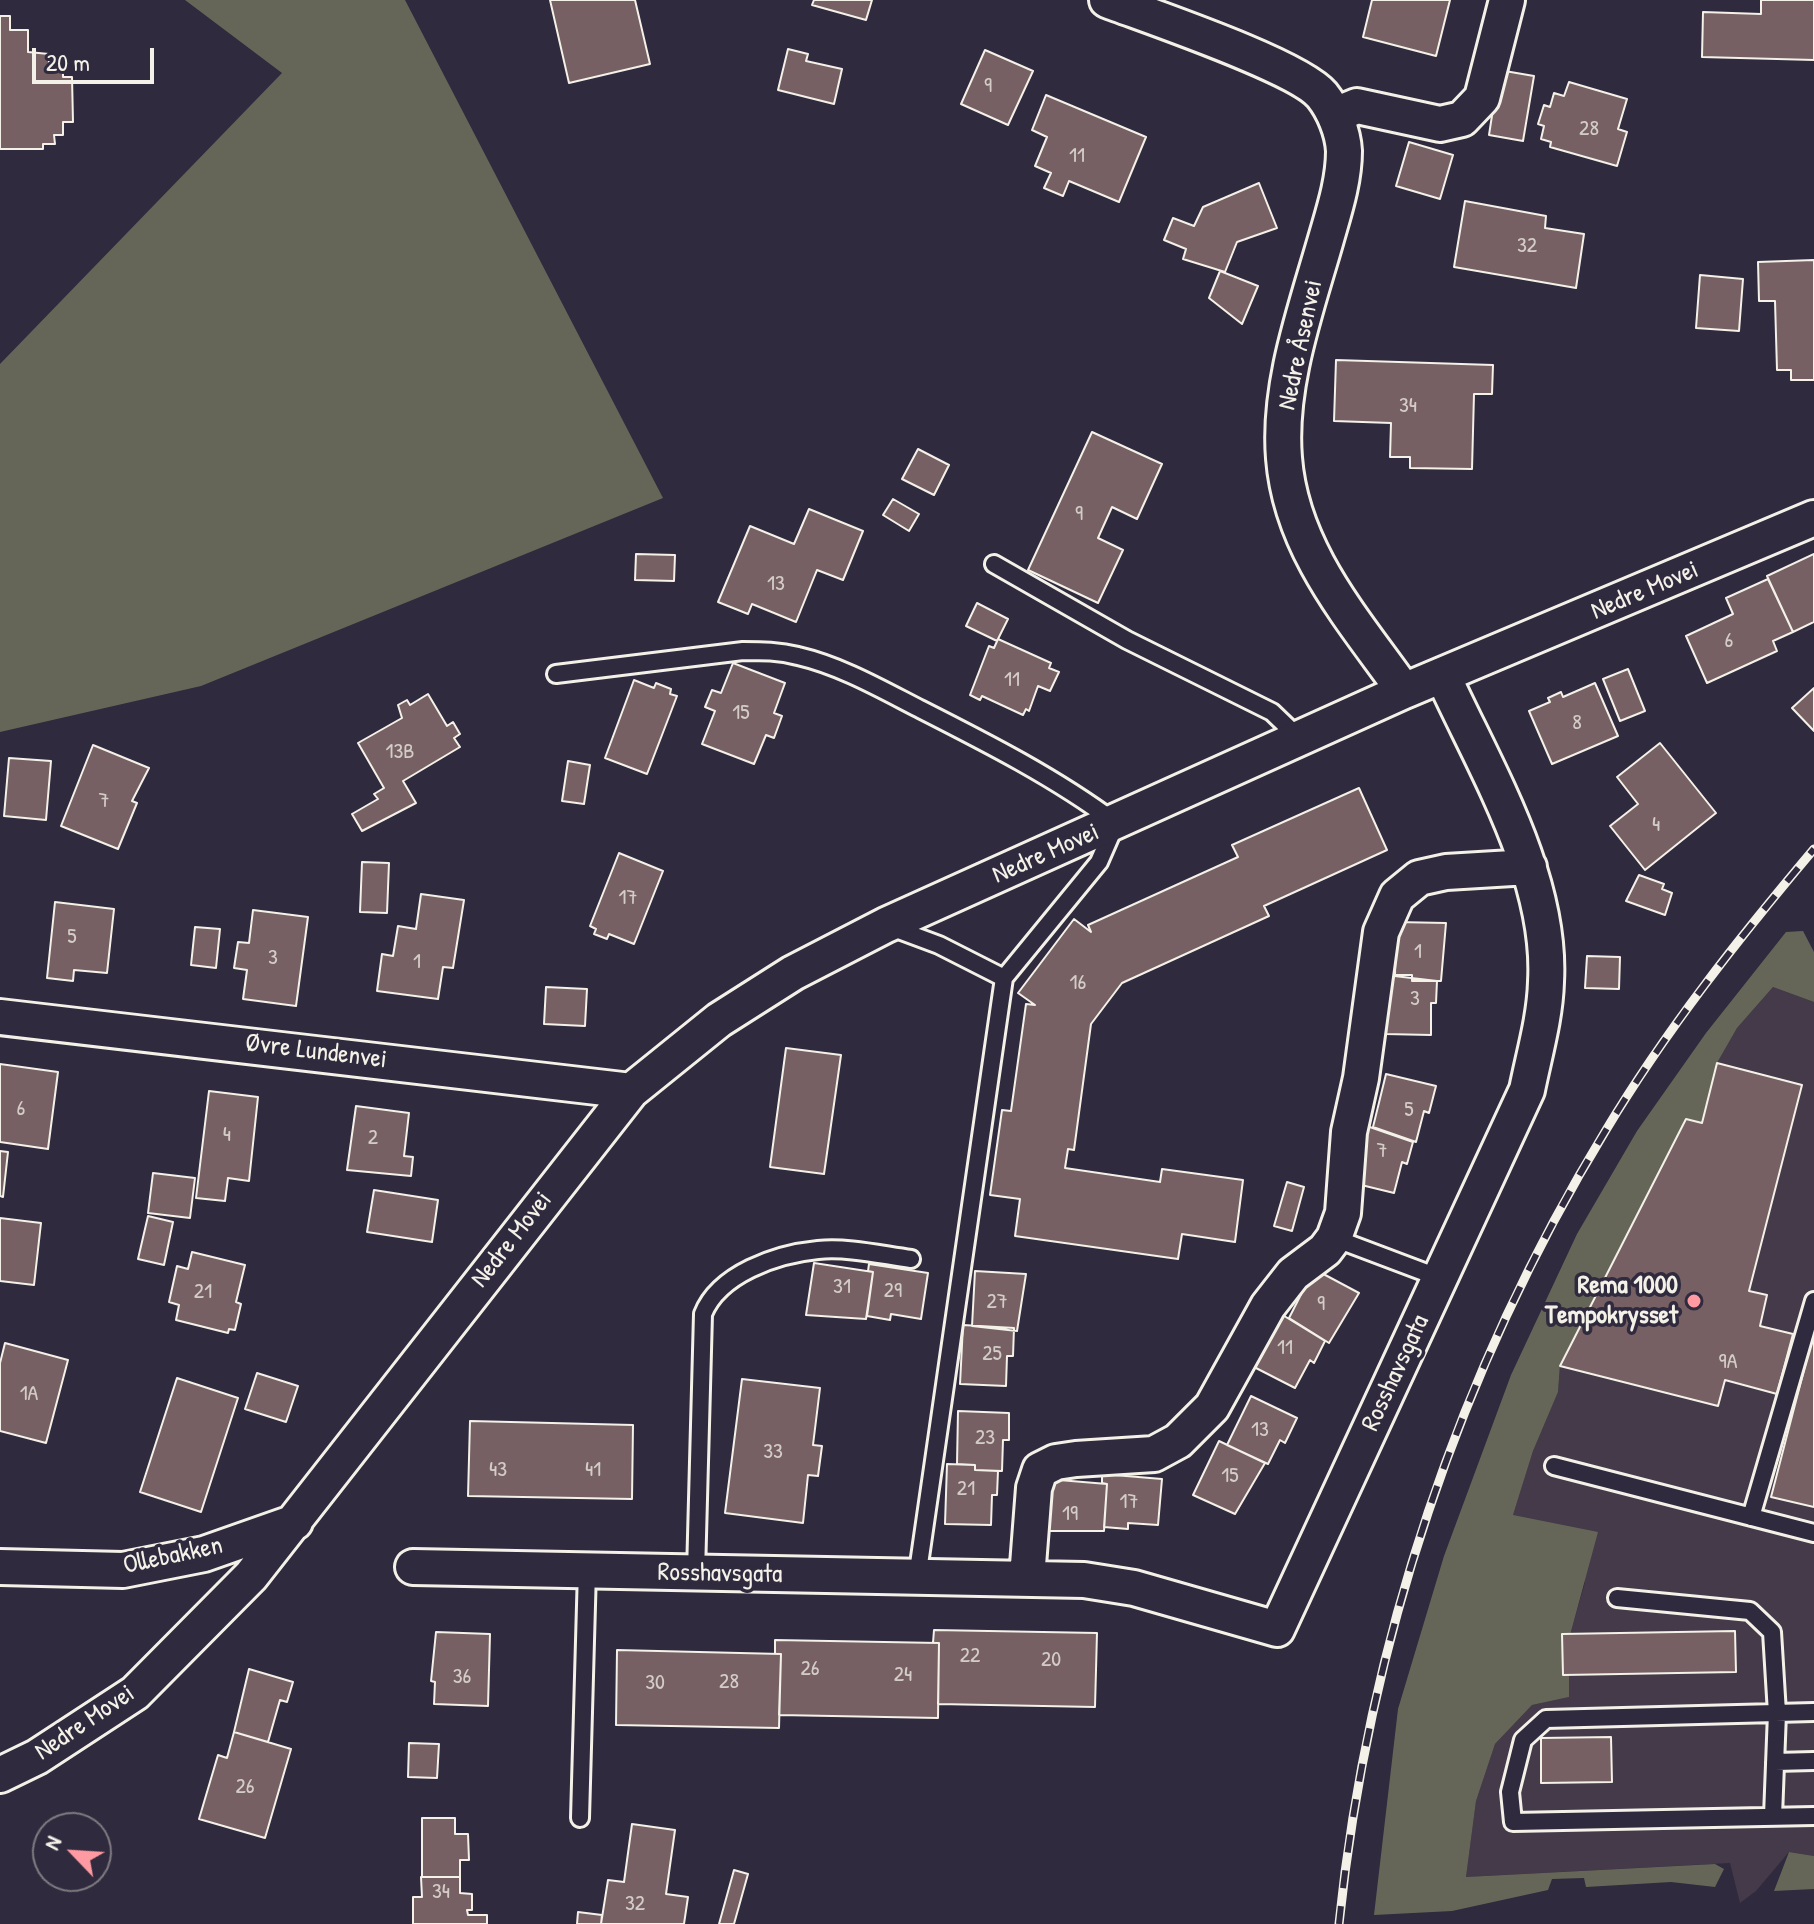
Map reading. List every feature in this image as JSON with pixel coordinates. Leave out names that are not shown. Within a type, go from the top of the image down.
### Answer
[{"type":"street","name":"Nedre Åsenvei","points":[[1107,0],[1287,73],[1320,92],[1335,115],[1344,149],[1340,188],[1297,342],[1286,402],[1284,458],[1293,510],[1315,566],[1404,691]]},
{"type":"street","points":[[1335,115],[1357,106],[1440,124],[1462,119],[1482,98],[1507,0]]},
{"type":"street","name":"Nedre Movei","points":[[0,1775],[37,1757],[135,1693],[251,1576],[514,1236],[631,1091],[719,1020],[793,973],[886,925],[1404,691],[1814,518]]},
{"type":"street","name":"Rosshavsgata","points":[[413,1567],[1084,1580],[1134,1588],[1277,1629],[1527,1090],[1540,1032],[1547,980],[1541,914],[1529,867],[1443,676]]},
{"type":"street","points":[[1027,1578],[1034,1488],[1040,1470],[1066,1461],[1154,1454],[1178,1441],[1212,1407],[1282,1287],[1334,1238],[1343,1213],[1349,1132],[1365,1051],[1378,947],[1387,915],[1405,887],[1419,878],[1529,867]]},
{"type":"street","name":"Øvre Lundenvei","points":[[0,1017],[631,1091]]},
{"type":"street","name":"Ollebakken","points":[[0,1567],[123,1570],[204,1554],[295,1522]]},
{"type":"lane","points":[[994,564],[1127,640],[1272,712],[1300,739]]},
{"type":"lane","name":"Nedre Movei","points":[[556,674],[743,651],[772,651],[801,656],[848,673],[967,733],[1090,803],[1116,823]]},
{"type":"lane","points":[[917,1578],[1004,978],[1099,862],[1116,823]]},
{"type":"lane","points":[[886,925],[939,945],[1004,978]]},
{"type":"lane","points":[[1334,1238],[1440,1278]]},
{"type":"lane","points":[[696,1573],[703,1314],[709,1299],[729,1281],[757,1267],[819,1250],[911,1259]]},
{"type":"lane","points":[[1751,1517],[1814,1301]]},
{"type":"lane","points":[[1554,1466],[1814,1533]]},
{"type":"lane","points":[[580,1818],[587,1570]]},
{"type":"lane","points":[[1617,1598],[1750,1611],[1772,1632],[1777,1713],[1773,1816]]},
{"type":"lane","points":[[1814,1712],[1546,1719],[1523,1740],[1510,1792],[1513,1822],[1814,1816]]},
{"type":"lane","points":[[1775,1762],[1814,1761]]},
{"type":"shaded area","points":[[1773,987],[1814,1002],[1814,1856],[1789,1852],[1756,1891],[1740,1903],[1730,1863],[1466,1877],[1476,1801],[1495,1744],[1532,1705],[1569,1697],[1569,1639],[1585,1582],[1513,1515],[1533,1451],[1558,1392],[1560,1366],[1717,1063],[1737,1028]]},
{"type":"green space","points":[[185,0],[405,0],[663,498],[201,686],[0,732],[0,364],[282,73]]},
{"type":"green space","points":[[1803,931],[1814,952],[1814,1002],[1773,987],[1737,1028],[1717,1063],[1702,1123],[1686,1119],[1560,1365],[1558,1392],[1533,1451],[1513,1515],[1598,1532],[1569,1639],[1569,1697],[1532,1705],[1495,1744],[1476,1801],[1466,1877],[1715,1864],[1724,1869],[1715,1887],[1671,1882],[1586,1887],[1584,1878],[1552,1879],[1548,1890],[1452,1911],[1374,1915],[1398,1709],[1444,1556],[1511,1375],[1577,1234],[1637,1131],[1706,1033],[1786,932]]},
{"type":"green space","points":[[1789,1852],[1814,1856],[1814,1889],[1774,1891]]},
{"type":"building","points":[[550,0],[635,0],[650,64],[569,83]]},
{"type":"building","points":[[814,0],[872,0],[866,20],[812,5]]},
{"type":"building","points":[[1372,0],[1450,0],[1436,56],[1363,37]]},
{"type":"building","points":[[1761,0],[1814,0],[1814,60],[1702,57],[1703,12],[1761,14]]},
{"type":"building","points":[[0,16],[10,16],[10,30],[28,30],[28,52],[49,54],[49,64],[63,64],[63,77],[72,77],[73,122],[63,122],[63,135],[54,135],[55,144],[43,144],[43,149],[0,149]]},
{"type":"building","points":[[788,49],[808,54],[806,61],[842,69],[834,104],[778,90]]},
{"type":"building","points":[[985,50],[1033,71],[1008,125],[961,104]]},
{"type":"building","points":[[1499,70],[1534,76],[1523,141],[1489,135]]},
{"type":"building","points":[[1569,82],[1627,99],[1618,129],[1627,132],[1617,166],[1550,147],[1551,142],[1541,139],[1544,126],[1538,124],[1544,105],[1550,107],[1554,93],[1564,96]]},
{"type":"building","points":[[1046,95],[1146,137],[1119,202],[1069,181],[1063,196],[1044,188],[1051,173],[1035,166],[1047,137],[1032,130]]},
{"type":"building","points":[[1409,142],[1453,155],[1440,199],[1396,186]]},
{"type":"building","points":[[1259,183],[1277,228],[1237,242],[1225,272],[1183,259],[1186,249],[1164,240],[1173,218],[1194,226],[1203,207]]},
{"type":"building","points":[[1465,201],[1546,216],[1545,228],[1584,234],[1576,288],[1454,267]]},
{"type":"building","points":[[1814,260],[1814,380],[1791,380],[1791,370],[1777,370],[1775,301],[1759,301],[1758,262]]},
{"type":"building","points":[[1220,271],[1258,286],[1242,324],[1209,298]]},
{"type":"building","points":[[1700,275],[1743,279],[1739,331],[1696,328]]},
{"type":"building","points":[[1336,360],[1493,365],[1492,394],[1474,394],[1472,469],[1410,468],[1410,457],[1390,457],[1391,423],[1334,421]]},
{"type":"building","points":[[1092,432],[1162,464],[1137,519],[1112,507],[1098,538],[1123,550],[1098,603],[1028,570]]},
{"type":"building","points":[[918,449],[949,465],[934,495],[902,479]]},
{"type":"building","points":[[893,499],[919,514],[909,531],[883,515]]},
{"type":"building","points":[[809,509],[863,531],[843,580],[817,570],[796,622],[752,604],[748,614],[718,602],[750,526],[794,544]]},
{"type":"building","points":[[636,554],[675,555],[674,581],[635,580]]},
{"type":"building","points":[[1814,554],[1814,622],[1793,632],[1767,576]]},
{"type":"building","points":[[1768,579],[1793,632],[1773,641],[1777,651],[1707,683],[1686,636],[1733,614],[1726,598]]},
{"type":"building","points":[[977,603],[1008,619],[997,641],[966,626]]},
{"type":"building","points":[[998,639],[1051,663],[1049,668],[1059,672],[1050,691],[1038,686],[1029,711],[1026,709],[1023,715],[982,696],[980,700],[970,695],[989,646],[994,648]]},
{"type":"building","points":[[733,663],[785,683],[774,713],[782,716],[774,738],[766,735],[754,764],[702,744],[715,711],[705,707],[712,690],[721,693]]},
{"type":"building","points":[[1628,669],[1645,711],[1620,721],[1603,679]]},
{"type":"building","points":[[634,680],[654,688],[656,683],[671,689],[670,694],[677,696],[647,774],[605,758]]},
{"type":"building","points":[[1595,683],[1618,736],[1552,764],[1529,711],[1550,702],[1548,698],[1561,692],[1563,697]]},
{"type":"building","points":[[1814,688],[1814,731],[1792,708]]},
{"type":"building","points":[[428,694],[447,726],[453,722],[460,734],[454,738],[460,747],[403,781],[416,803],[362,831],[352,814],[378,799],[374,794],[384,788],[358,743],[402,718],[398,705],[407,700],[410,705]]},
{"type":"building","points":[[1660,743],[1716,813],[1645,870],[1610,826],[1638,804],[1617,777]]},
{"type":"building","points":[[93,745],[149,768],[132,801],[137,803],[118,849],[61,826]]},
{"type":"building","points":[[9,758],[51,761],[46,820],[4,816]]},
{"type":"building","points":[[568,761],[590,765],[584,804],[562,801]]},
{"type":"building","points":[[1359,788],[1387,850],[1264,906],[1269,916],[1122,983],[1091,1024],[1074,1150],[1068,1149],[1065,1168],[1160,1182],[1162,1169],[1243,1180],[1235,1242],[1182,1234],[1178,1259],[1015,1236],[1020,1199],[990,1195],[1002,1110],[1011,1111],[1026,1004],[1035,1005],[1018,993],[1074,919],[1091,932],[1088,925],[1238,857],[1232,845]]},
{"type":"building","points":[[619,853],[663,871],[634,944],[609,934],[607,939],[594,934],[596,929],[590,926]]},
{"type":"building","points":[[362,862],[389,863],[387,913],[360,912]]},
{"type":"building","points":[[1639,875],[1664,884],[1662,889],[1672,893],[1665,915],[1626,901]]},
{"type":"building","points":[[421,894],[464,900],[453,968],[443,967],[438,999],[377,991],[382,954],[393,956],[398,926],[416,929]]},
{"type":"building","points":[[55,902],[114,909],[107,973],[74,970],[73,981],[47,978]]},
{"type":"building","points":[[253,910],[308,917],[296,1006],[243,999],[247,970],[234,968],[238,942],[249,943]]},
{"type":"building","points":[[1396,922],[1446,923],[1441,981],[1412,981],[1412,975],[1395,975]]},
{"type":"building","points":[[195,927],[220,929],[216,968],[191,965]]},
{"type":"building","points":[[1587,956],[1620,957],[1619,989],[1585,988]]},
{"type":"building","points":[[1386,975],[1437,981],[1436,1003],[1431,1003],[1431,1035],[1385,1034]]},
{"type":"building","points":[[546,987],[587,989],[585,1026],[544,1024]]},
{"type":"building","points":[[786,1048],[841,1055],[824,1174],[770,1167]]},
{"type":"building","points":[[1717,1063],[1802,1085],[1749,1291],[1767,1295],[1760,1326],[1793,1334],[1777,1394],[1725,1380],[1718,1406],[1560,1366],[1686,1119],[1702,1123]]},
{"type":"building","points":[[0,1064],[58,1072],[48,1149],[0,1142]]},
{"type":"building","points":[[1386,1074],[1436,1086],[1429,1113],[1424,1111],[1416,1142],[1373,1127]]},
{"type":"building","points":[[209,1091],[258,1097],[249,1181],[228,1178],[225,1201],[196,1198]]},
{"type":"building","points":[[356,1106],[409,1113],[404,1156],[413,1157],[411,1176],[347,1170]]},
{"type":"building","points":[[1364,1125],[1413,1142],[1407,1164],[1402,1162],[1394,1193],[1349,1182]]},
{"type":"building","points":[[0,1151],[8,1152],[3,1197],[0,1196]]},
{"type":"building","points":[[153,1173],[195,1178],[190,1218],[148,1213]]},
{"type":"building","points":[[1287,1182],[1304,1187],[1292,1231],[1274,1226]]},
{"type":"building","points":[[374,1190],[438,1200],[432,1242],[367,1232]]},
{"type":"building","points":[[148,1216],[173,1222],[164,1265],[138,1259]]},
{"type":"building","points":[[0,1218],[41,1223],[34,1285],[0,1281]]},
{"type":"building","points":[[192,1252],[245,1265],[236,1302],[241,1304],[235,1330],[229,1329],[228,1333],[176,1320],[179,1305],[169,1302],[177,1266],[188,1269]]},
{"type":"building","points":[[814,1263],[873,1272],[866,1319],[806,1315]]},
{"type":"building","points":[[869,1264],[928,1273],[921,1319],[891,1314],[890,1320],[867,1316],[873,1272],[868,1271]]},
{"type":"building","points":[[1314,1269],[1359,1293],[1329,1343],[1289,1318]]},
{"type":"building","points":[[975,1271],[1026,1274],[1017,1331],[972,1326]]},
{"type":"building","points":[[1281,1314],[1325,1341],[1314,1363],[1310,1360],[1295,1388],[1254,1367]]},
{"type":"building","points":[[963,1325],[1014,1328],[1013,1356],[1007,1356],[1006,1386],[960,1384]]},
{"type":"building","points":[[1814,1340],[1814,1507],[1771,1497]]},
{"type":"building","points":[[5,1343],[68,1360],[46,1443],[0,1431],[0,1363]]},
{"type":"building","points":[[257,1373],[298,1386],[286,1422],[245,1409]]},
{"type":"building","points":[[177,1378],[238,1398],[201,1512],[140,1492]]},
{"type":"building","points":[[742,1379],[820,1388],[813,1445],[822,1446],[818,1476],[808,1475],[803,1523],[725,1513]]},
{"type":"building","points":[[1251,1396],[1297,1418],[1285,1443],[1280,1440],[1268,1464],[1227,1445]]},
{"type":"building","points":[[958,1411],[1009,1413],[1009,1440],[1003,1440],[1002,1471],[975,1470],[975,1465],[957,1464]]},
{"type":"building","points":[[470,1421],[633,1425],[632,1499],[468,1496]]},
{"type":"building","points":[[1219,1441],[1265,1463],[1235,1514],[1193,1495]]},
{"type":"building","points":[[947,1464],[975,1465],[975,1470],[998,1471],[997,1495],[992,1495],[991,1525],[945,1524]]},
{"type":"building","points":[[1102,1474],[1162,1479],[1158,1525],[1128,1523],[1128,1529],[1104,1527],[1107,1484],[1102,1483]]},
{"type":"building","points":[[1047,1479],[1107,1484],[1104,1531],[1043,1531]]},
{"type":"building","points":[[934,1630],[1097,1633],[1095,1707],[938,1704],[939,1643],[933,1643]]},
{"type":"building","points":[[1735,1631],[1736,1672],[1563,1675],[1562,1634]]},
{"type":"building","points":[[436,1632],[490,1634],[488,1706],[434,1704],[435,1682],[431,1681]]},
{"type":"building","points":[[775,1640],[939,1643],[938,1718],[779,1715],[781,1654],[775,1654]]},
{"type":"building","points":[[617,1650],[781,1654],[779,1728],[616,1725]]},
{"type":"building","points":[[249,1669],[293,1682],[287,1702],[280,1700],[268,1742],[234,1732]]},
{"type":"building","points":[[234,1732],[291,1749],[265,1838],[199,1819],[218,1755],[227,1758]]},
{"type":"building","points":[[1611,1737],[1612,1782],[1541,1783],[1541,1738]]},
{"type":"building","points":[[409,1743],[439,1744],[437,1778],[408,1777]]},
{"type":"building","points":[[422,1818],[455,1818],[455,1834],[468,1834],[469,1860],[460,1860],[460,1877],[422,1877]]},
{"type":"building","points":[[632,1824],[675,1830],[666,1894],[688,1897],[684,1924],[601,1924],[608,1880],[624,1882]]},
{"type":"building","points":[[734,1870],[748,1874],[734,1924],[719,1924]]},
{"type":"building","points":[[421,1877],[460,1877],[460,1893],[472,1894],[472,1910],[467,1910],[468,1915],[487,1915],[487,1924],[413,1924],[413,1897],[422,1897]]},
{"type":"building","points":[[578,1912],[602,1915],[601,1924],[577,1924]]},
{"type":"railway","points":[[1339,1924],[1353,1819],[1372,1715],[1397,1613],[1428,1512],[1506,1316],[1606,1130],[1653,1056],[1704,985],[1814,849]]},
{"type":"place","name":"Rema 1000 Tempokrysset","points":[[1694,1301]]}]
